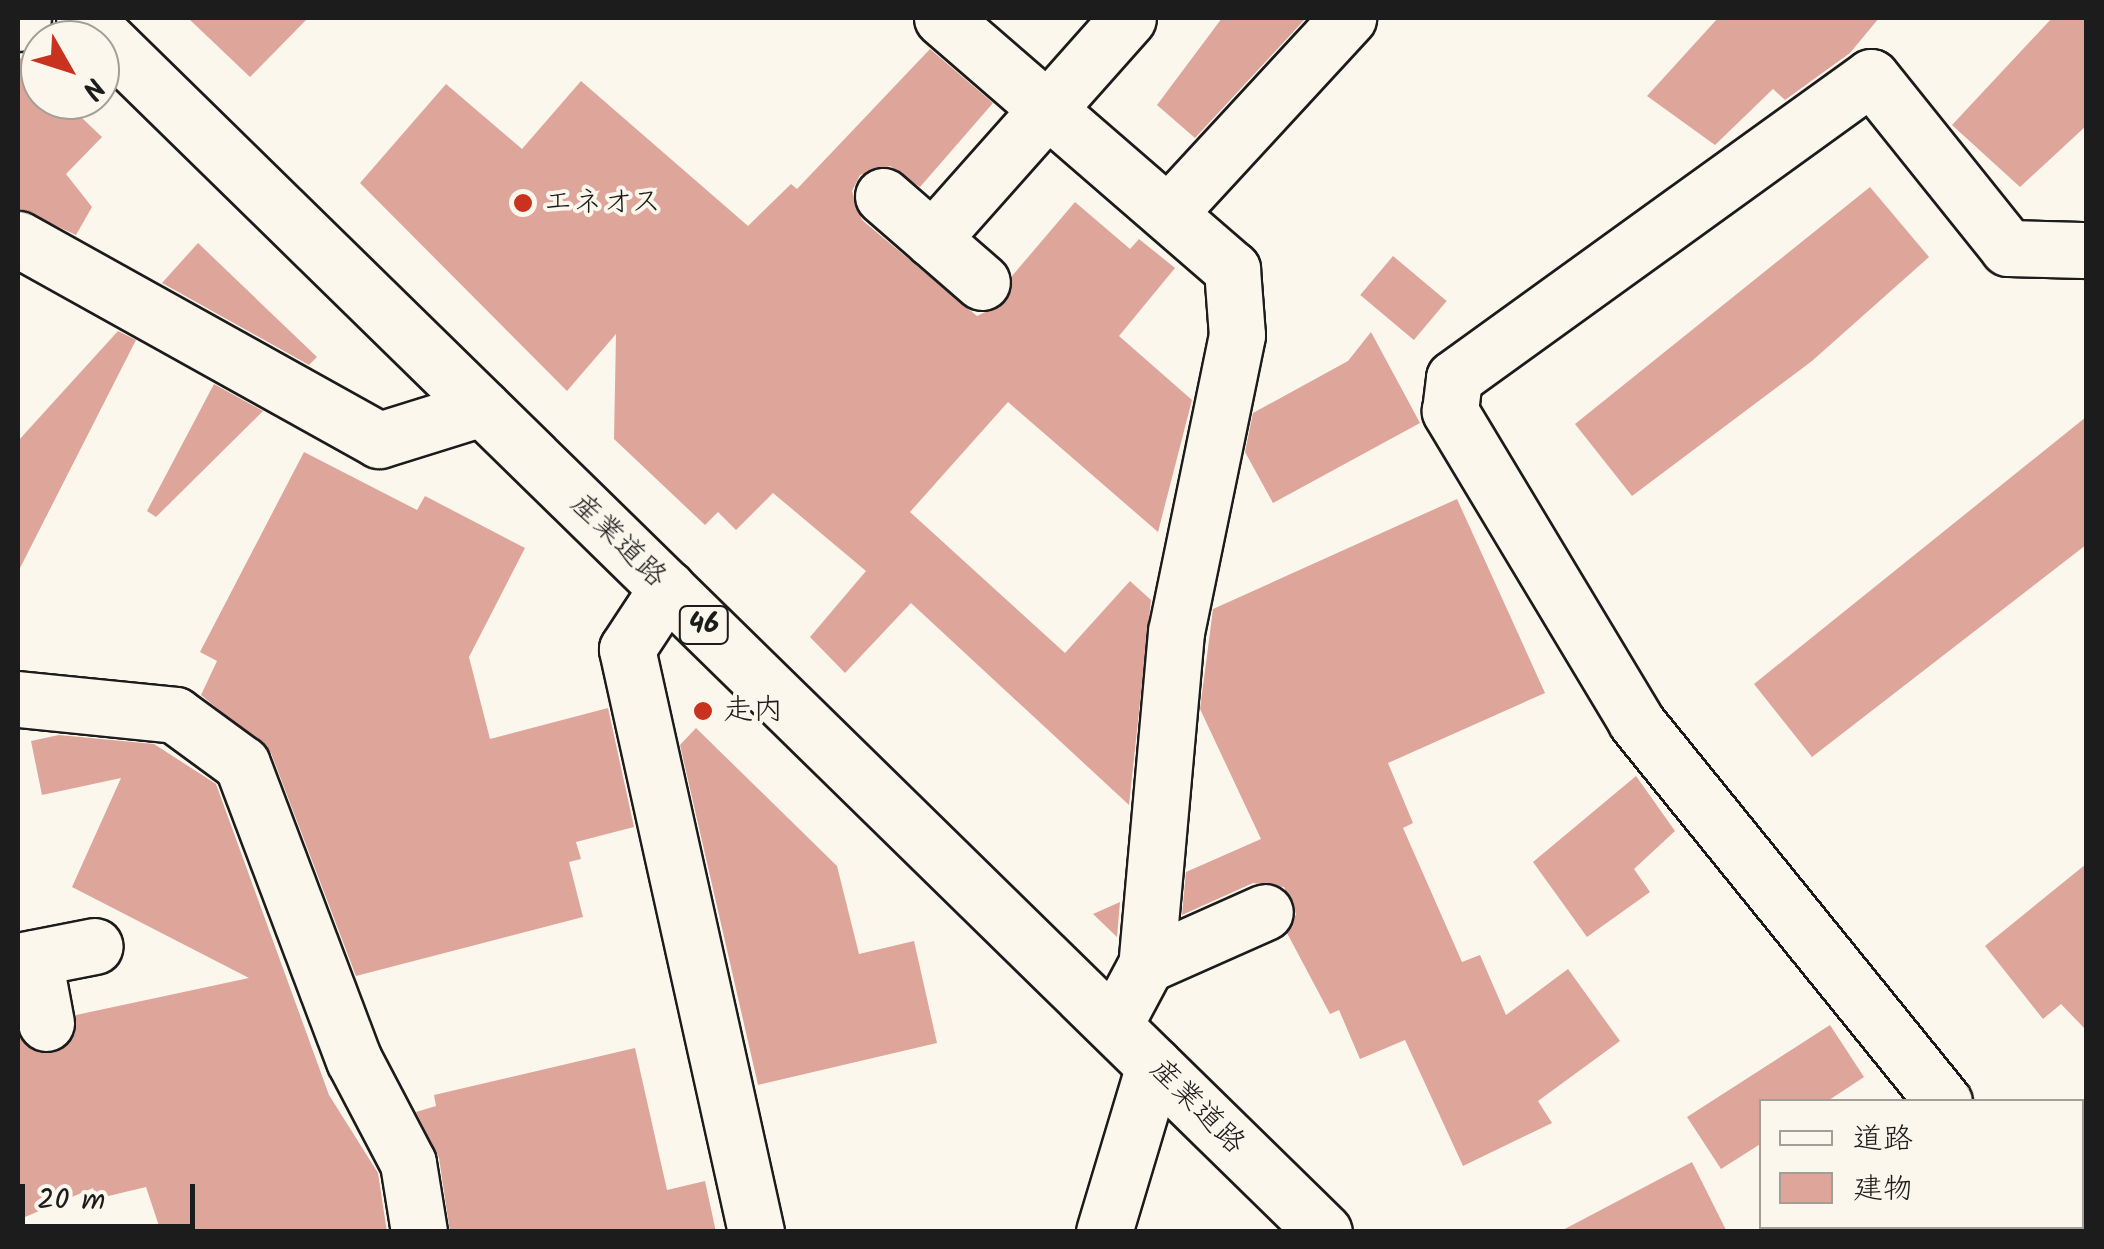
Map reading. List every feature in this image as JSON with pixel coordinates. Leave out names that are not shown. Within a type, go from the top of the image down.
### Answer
[{"type":"street","points":[[18,23],[22,18]]},
{"type":"street","name":"産業道路","points":[[84,18],[1324,1232]]},
{"type":"street","points":[[942,18],[1170,211],[1232,269],[1237,335],[1176,632],[1146,965],[1114,1025]]},
{"type":"street","points":[[932,239],[1128,18]]},
{"type":"street","points":[[1170,211],[1348,18]]},
{"type":"street","points":[[1942,1099],[1636,720],[1450,411],[1454,378],[1871,77],[2008,248],[2086,250]]},
{"type":"street","points":[[883,196],[982,282]]},
{"type":"street","points":[[18,239],[379,440],[482,408]]},
{"type":"street","points":[[666,588],[626,649],[756,1232]]},
{"type":"street","points":[[18,698],[175,716],[242,764],[354,1060],[408,1163],[420,1232]]},
{"type":"street","points":[[1146,965],[1265,912]]},
{"type":"street","points":[[46,1023],[26,960],[95,946]]},
{"type":"street","points":[[1104,1232],[1154,1065]]},
{"type":"building","points":[[188,18],[308,18],[250,77]]},
{"type":"building","points":[[1222,18],[1306,18],[1195,138],[1157,105]]},
{"type":"building","points":[[1718,18],[1879,18],[1850,53],[1785,100],[1773,89],[1715,145],[1647,96]]},
{"type":"building","points":[[2052,18],[2086,18],[2086,126],[2020,187],[1952,125]]},
{"type":"building","points":[[930,49],[993,103],[920,187],[890,166],[860,175],[852,191],[862,220],[977,316],[1006,302],[1012,276],[1075,202],[1130,249],[1139,239],[1175,268],[1119,336],[1192,400],[1158,532],[1008,402],[910,512],[1065,653],[1130,581],[1151,600],[1129,805],[911,603],[845,673],[810,637],[866,571],[773,493],[736,530],[718,512],[705,525],[614,439],[616,334],[567,391],[360,183],[446,84],[522,149],[581,81],[748,226],[791,184],[797,189]]},
{"type":"building","points":[[18,56],[20,120],[84,120],[102,137],[66,174],[92,207],[76,235],[18,208]]},
{"type":"building","points":[[1870,187],[1929,257],[1812,361],[1632,496],[1575,424]]},
{"type":"building","points":[[198,243],[317,357],[309,365],[162,283]]},
{"type":"building","points":[[1393,256],[1447,301],[1414,340],[1360,295]]},
{"type":"building","points":[[118,331],[136,340],[18,572],[18,441]]},
{"type":"building","points":[[1371,332],[1420,423],[1273,503],[1245,452],[1253,413],[1348,361]]},
{"type":"building","points":[[214,384],[263,411],[156,517],[147,511]]},
{"type":"building","points":[[2086,417],[2086,545],[1812,757],[1754,684]]},
{"type":"building","points":[[304,452],[417,510],[425,496],[525,548],[469,657],[490,739],[608,708],[634,827],[576,842],[581,859],[569,862],[583,917],[356,976],[271,753],[201,695],[217,661],[200,652]]},
{"type":"building","points":[[1457,499],[1545,693],[1388,763],[1413,823],[1403,828],[1462,962],[1480,955],[1506,1015],[1568,969],[1620,1041],[1538,1101],[1552,1123],[1463,1166],[1405,1040],[1360,1059],[1339,1010],[1330,1014],[1287,933],[1296,914],[1284,887],[1253,883],[1182,915],[1186,872],[1261,839],[1200,709],[1213,609]]},
{"type":"building","points":[[696,728],[837,866],[859,954],[914,941],[937,1043],[758,1085],[680,745]]},
{"type":"building","points":[[59,735],[154,744],[216,784],[329,1095],[378,1173],[387,1232],[161,1232],[146,1187],[96,1199],[93,1188],[18,1220],[18,1037],[53,1053],[75,1034],[76,1015],[249,978],[72,887],[121,778],[42,795],[31,741]]},
{"type":"building","points":[[1636,776],[1675,831],[1634,869],[1650,892],[1587,937],[1533,862]]},
{"type":"building","points":[[2086,864],[2086,1030],[2061,1004],[2043,1019],[1985,946]]},
{"type":"building","points":[[1120,902],[1117,937],[1093,914]]},
{"type":"building","points":[[1830,1025],[1864,1077],[1831,1099],[1759,1099],[1759,1145],[1721,1169],[1687,1117]]},
{"type":"building","points":[[635,1048],[667,1190],[705,1181],[716,1232],[450,1232],[439,1158],[416,1112],[436,1106],[434,1095]]},
{"type":"building","points":[[1692,1162],[1727,1232],[1559,1232]]},
{"type":"place","name":"エネオス","points":[[523,203]]},
{"type":"place","name":"走内","points":[[703,711]]}]
